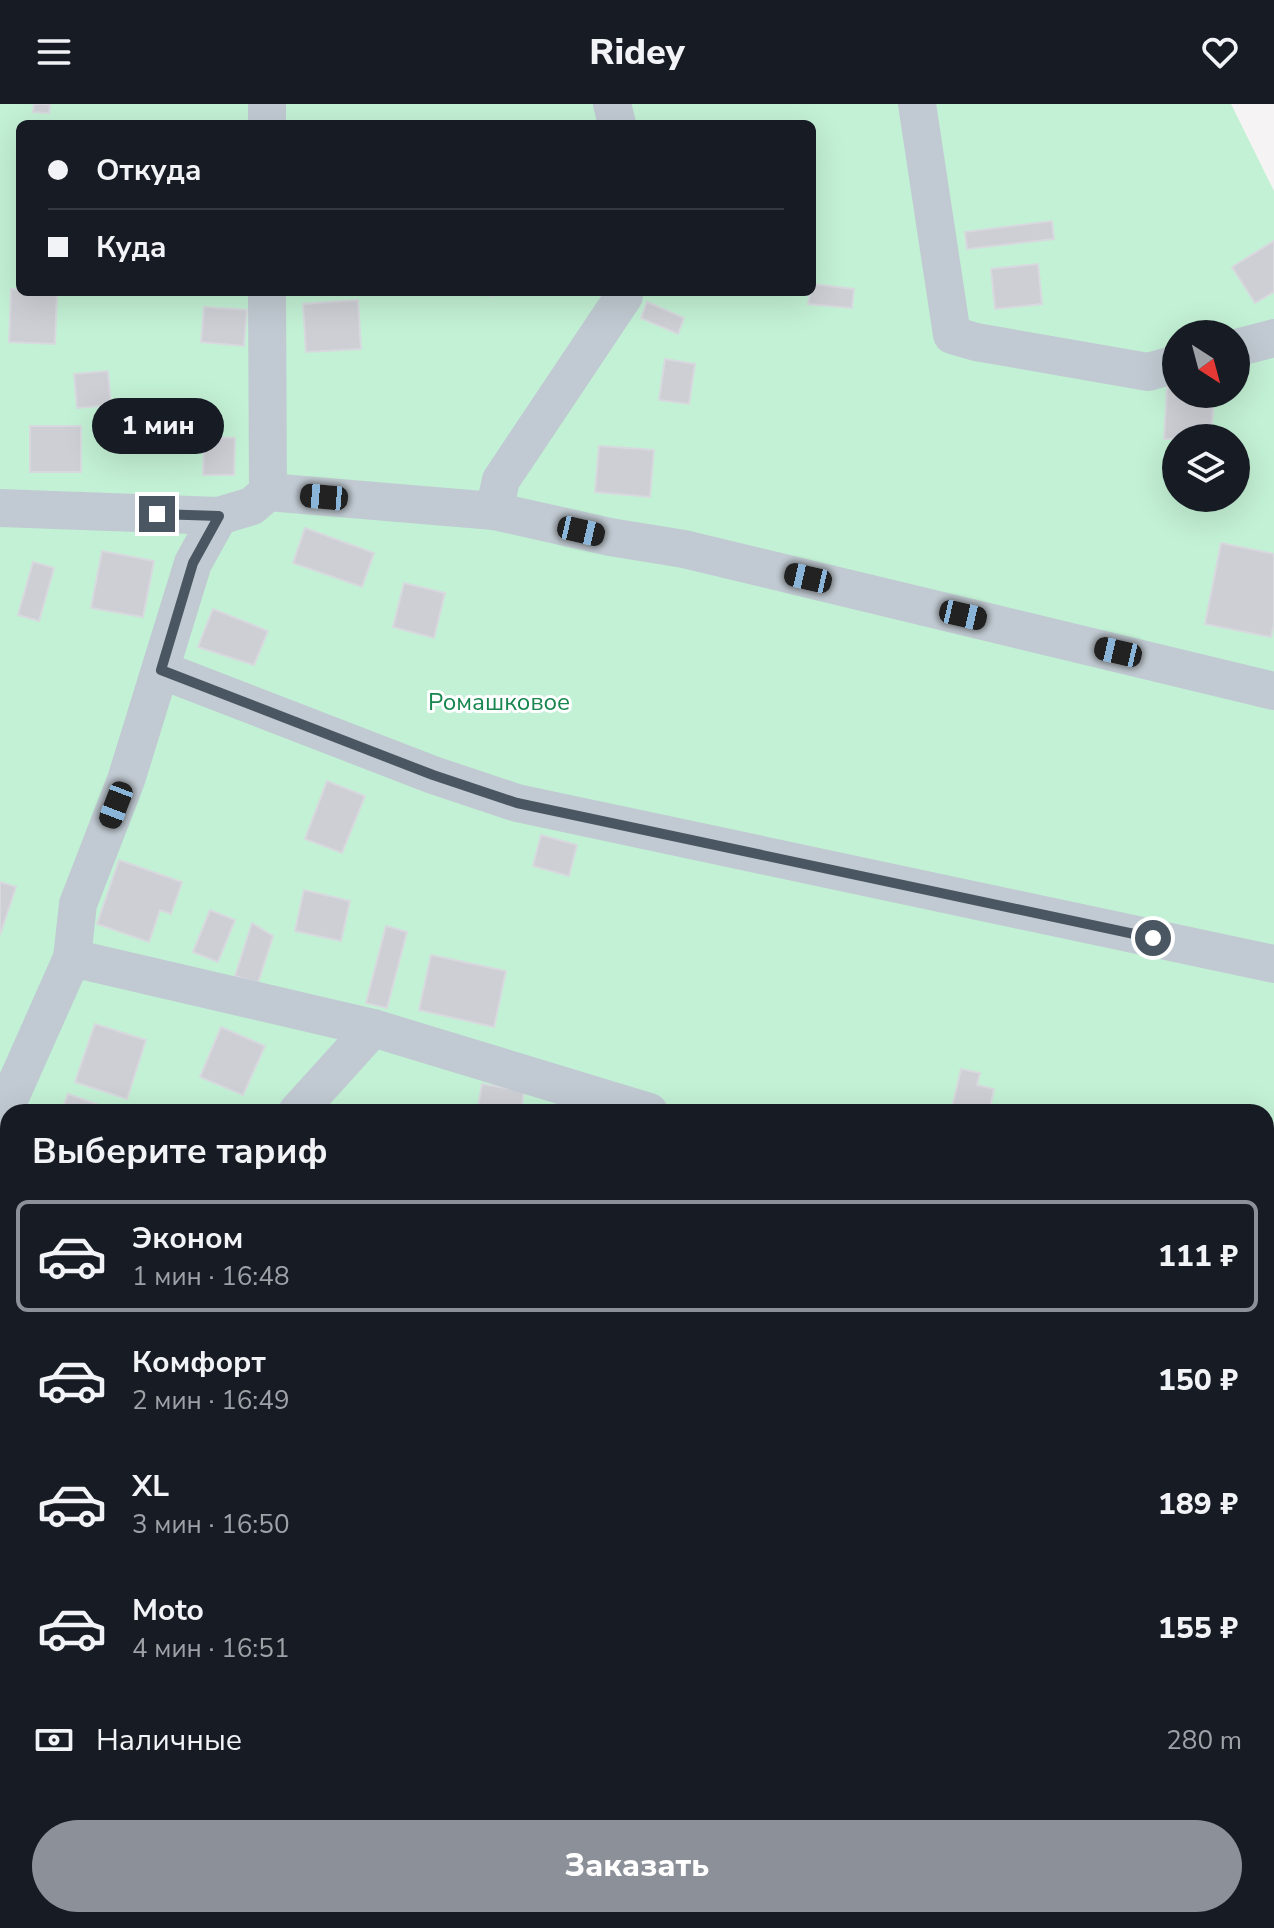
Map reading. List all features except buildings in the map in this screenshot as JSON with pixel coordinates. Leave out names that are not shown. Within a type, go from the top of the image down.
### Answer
[{"type":"lane","points":[[917,104],[952,335],[976,342],[1148,372],[1162,368]]},
{"type":"lane","points":[[267,296],[268,492]]},
{"type":"lane","points":[[494,511],[501,480],[624,296]]},
{"type":"lane","points":[[1250,344],[1274,338]]},
{"type":"lane","points":[[0,508],[219,516],[252,506],[268,492],[494,511],[610,537],[684,549],[1274,691]]},
{"type":"lane","points":[[7,1104],[72,958],[78,904],[126,780],[193,563],[219,516]]},
{"type":"lane","points":[[161,670],[418,770],[517,803],[1274,964]]},
{"type":"lane","points":[[72,958],[373,1028],[623,1104]]},
{"type":"lane","points":[[304,1104],[373,1028]]},
{"type":"green space","name":"Ромашковое","points":[[0,104],[1231,104],[1274,191],[1274,1104],[0,1104]]},
{"type":"route","points":[[157,514],[219,516],[193,563],[161,670],[433,775],[517,803],[1153,938]]}]
